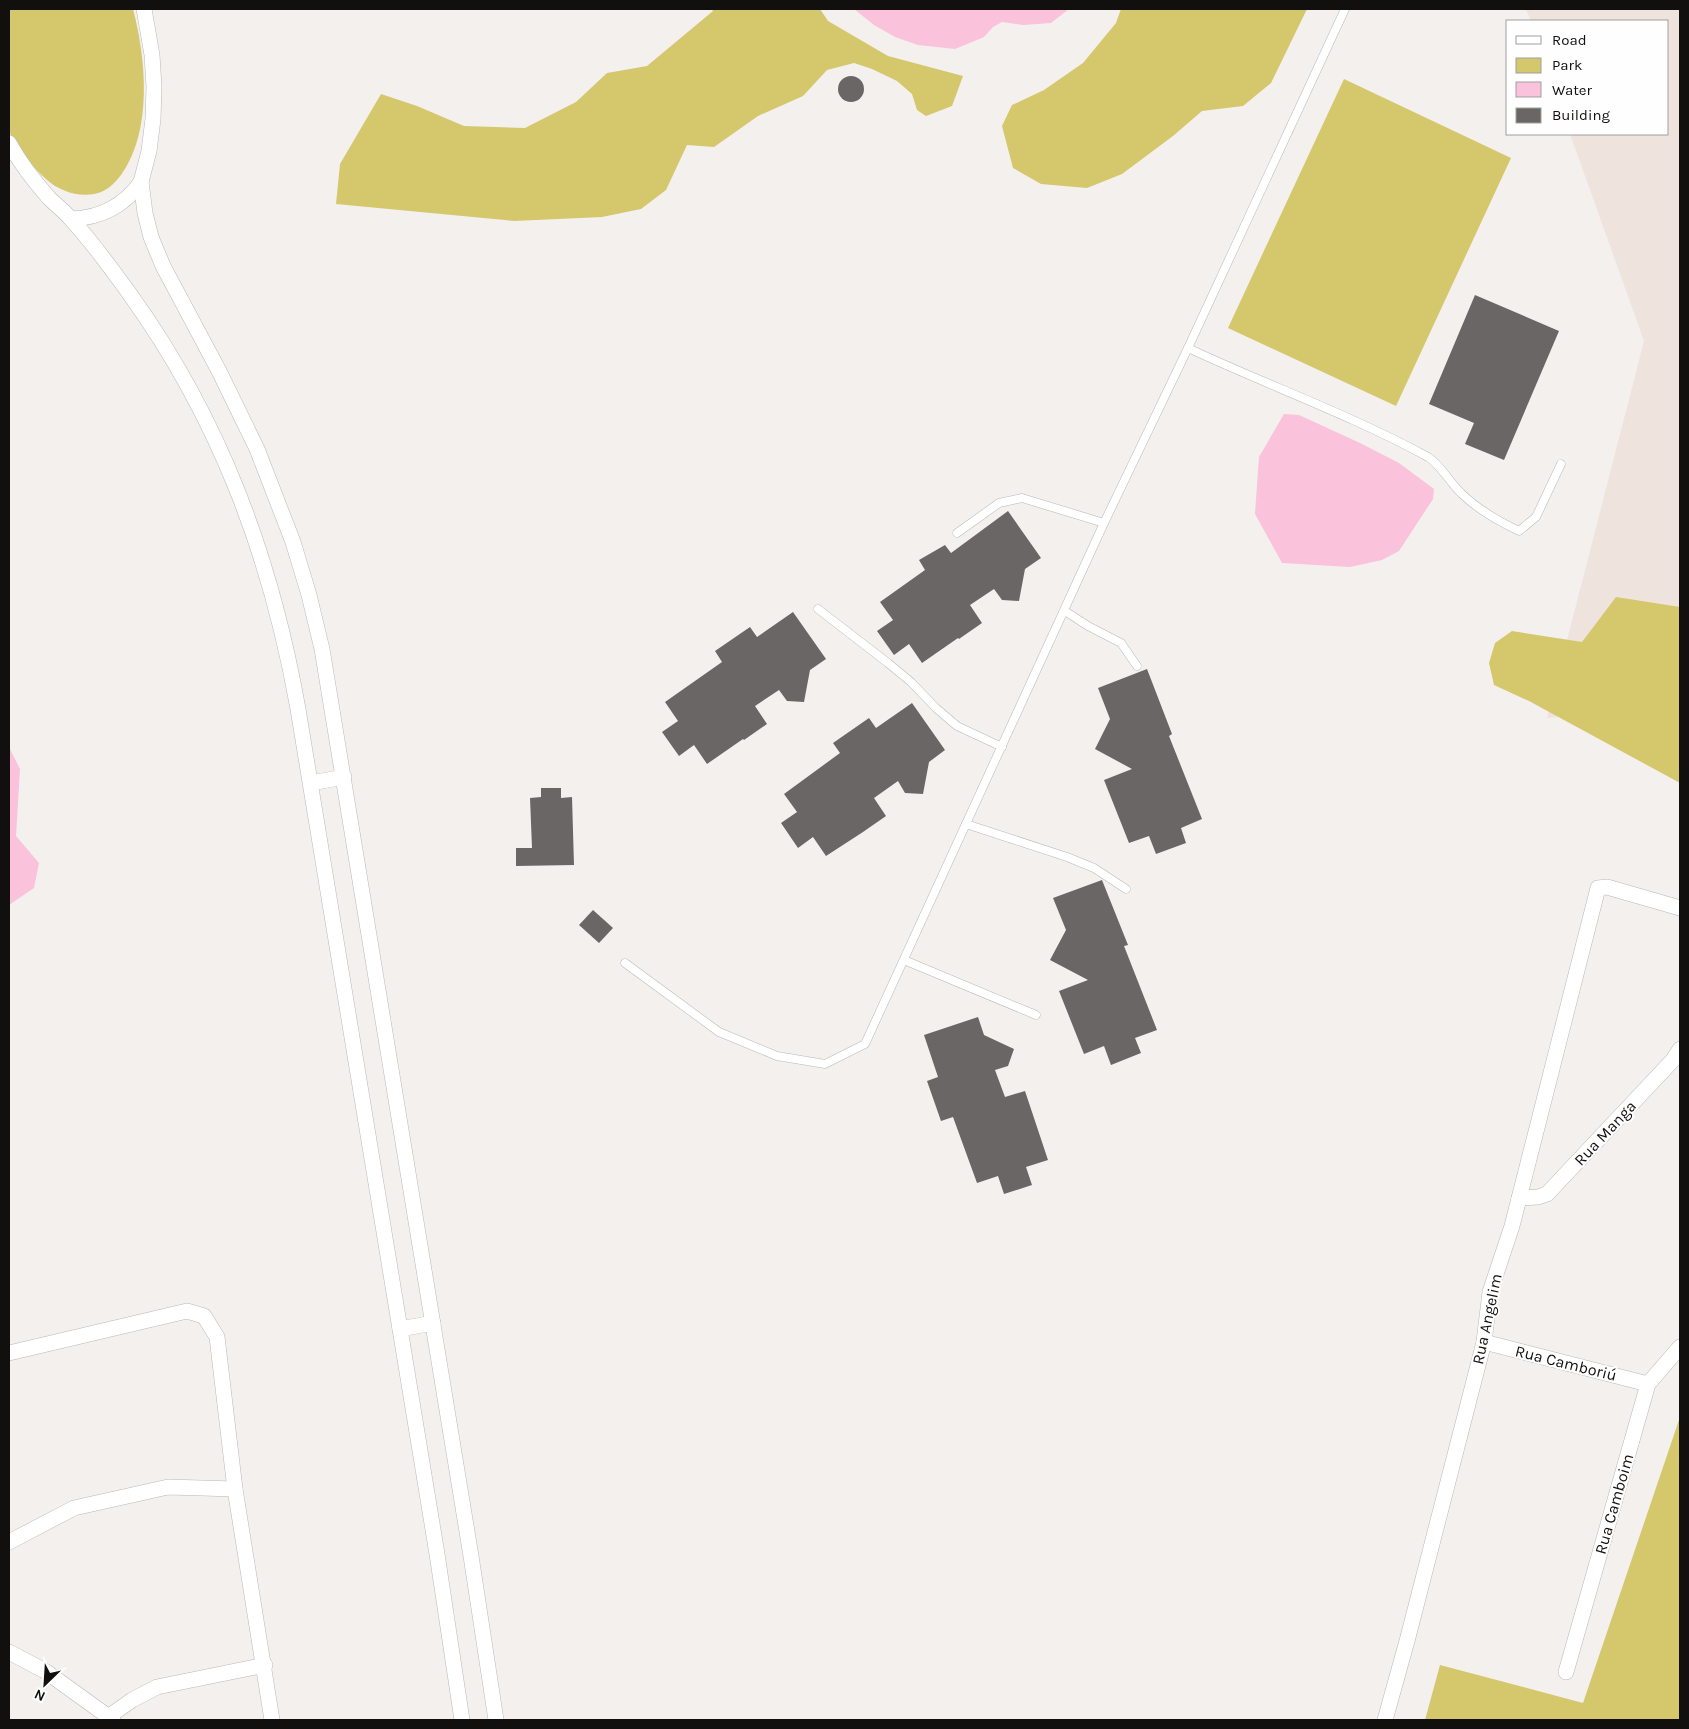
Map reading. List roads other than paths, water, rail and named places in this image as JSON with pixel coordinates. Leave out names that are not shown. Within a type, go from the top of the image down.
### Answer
[{"type":"street","points":[[144,9],[152,55],[154,87],[149,151],[141,182],[145,213],[151,237],[163,266],[254,441],[293,542],[309,595],[322,649],[496,1720]]},
{"type":"street","points":[[9,143],[31,176],[71,219],[129,293],[168,350],[205,417],[226,462],[261,552],[276,604],[289,656],[311,784],[462,1720]]},
{"type":"street","points":[[71,219],[89,217],[108,211],[127,199],[141,182]]},
{"type":"street","points":[[311,784],[344,777]]},
{"type":"street","name":"Rua Angelim","points":[[1385,1720],[1484,1342],[1490,1292],[1512,1226],[1598,888],[1606,887],[1680,908]]},
{"type":"street","name":"Rua Manga","points":[[1519,1198],[1538,1197],[1547,1194],[1673,1060],[1680,1050]]},
{"type":"street","points":[[9,1354],[187,1311],[204,1316],[217,1337],[236,1488],[265,1665],[272,1720]]},
{"type":"street","points":[[400,1329],[433,1323]]},
{"type":"street","name":"Rua Camboriú","points":[[1484,1342],[1648,1384]]},
{"type":"street","name":"Rua Camboim","points":[[1566,1672],[1648,1384],[1680,1347]]},
{"type":"street","points":[[9,1542],[74,1508],[168,1487],[236,1488]]},
{"type":"street","points":[[9,1652],[45,1671],[110,1718],[132,1700],[157,1687],[265,1665]]},
{"type":"lane","points":[[625,963],[719,1032],[778,1056],[825,1064],[865,1044],[1104,523],[1346,9]]},
{"type":"lane","points":[[1188,348],[1390,438],[1430,459],[1462,494],[1494,519],[1519,531],[1536,517],[1561,464]]},
{"type":"lane","points":[[957,533],[999,503],[1022,498],[1104,523]]},
{"type":"lane","points":[[818,609],[911,682],[936,708],[957,726],[1002,747]]},
{"type":"lane","points":[[1065,611],[1088,626],[1121,643],[1137,666]]},
{"type":"lane","points":[[966,824],[1067,857],[1094,868],[1126,889]]},
{"type":"lane","points":[[904,960],[1036,1015]]},
{"type":"water","points":[[854,9],[1069,9],[1051,23],[1023,25],[1002,22],[993,27],[984,37],[955,49],[918,45],[895,37],[874,25]]},
{"type":"water","points":[[1284,414],[1299,415],[1360,443],[1399,463],[1434,489],[1433,499],[1399,551],[1382,560],[1350,567],[1282,563],[1255,514],[1259,457]]},
{"type":"water","points":[[9,747],[20,769],[16,836],[39,863],[34,888],[9,905]]}]
